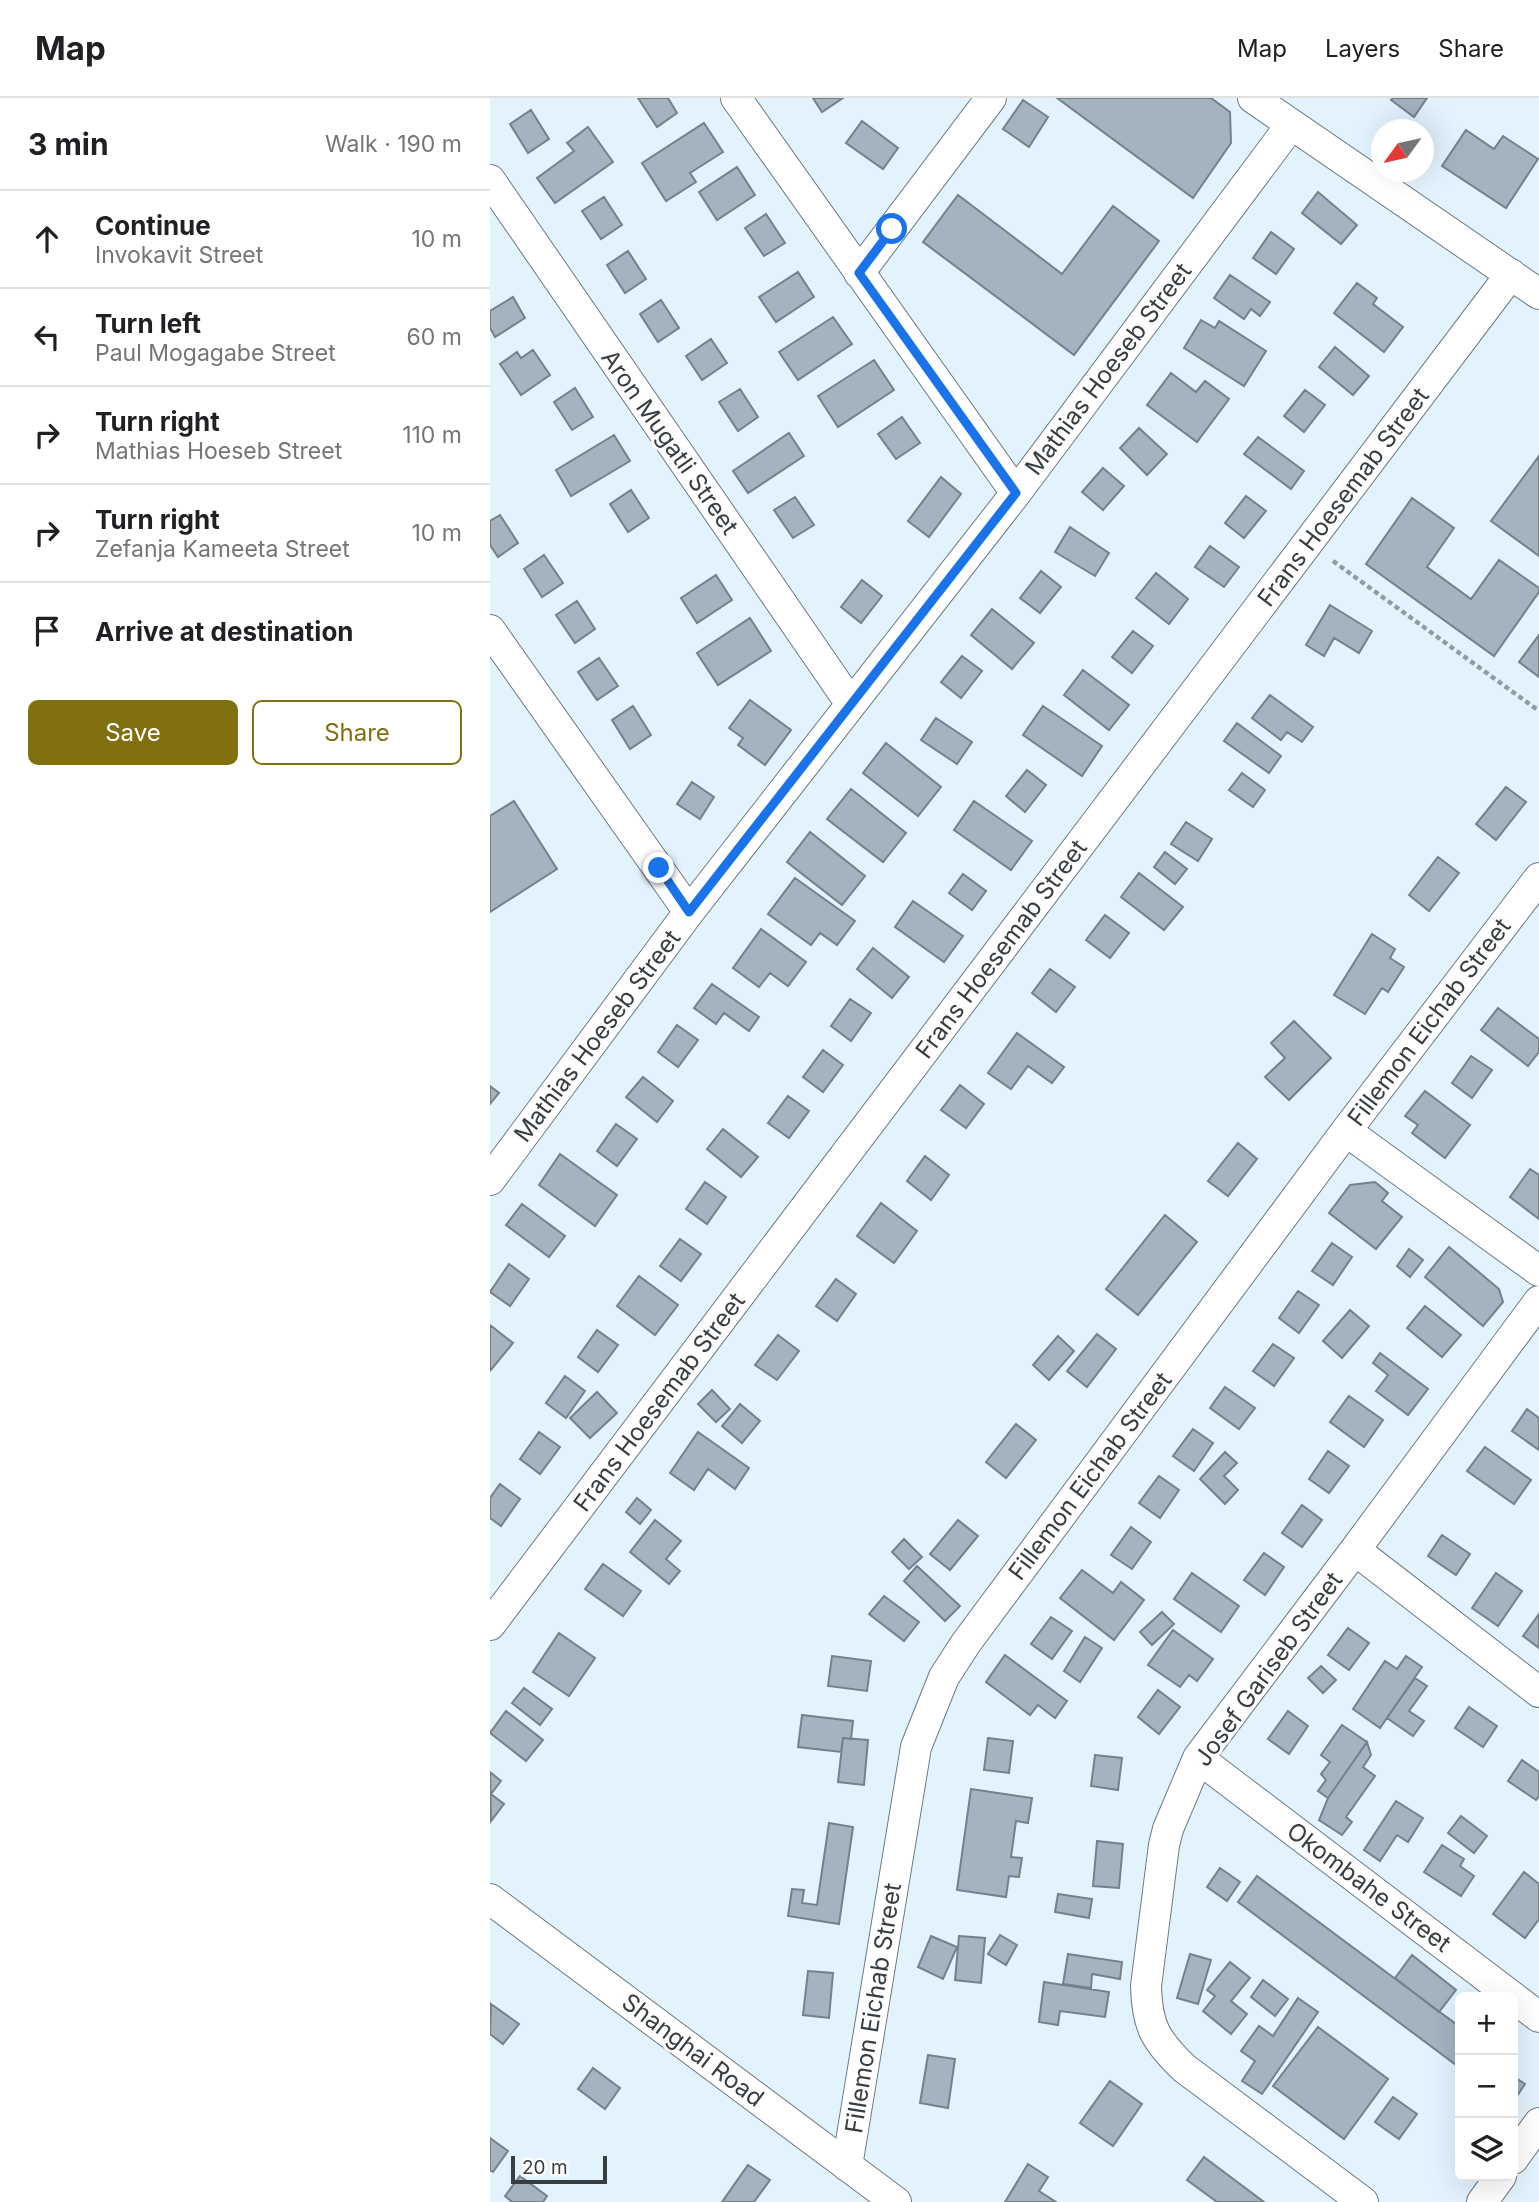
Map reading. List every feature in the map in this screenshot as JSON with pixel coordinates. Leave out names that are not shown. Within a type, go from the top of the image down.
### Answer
[{"type":"street","points":[[736,98],[1016,493]]},
{"type":"street","points":[[859,273],[991,98]]},
{"type":"street","points":[[1253,98],[1539,294]]},
{"type":"street","name":"Mathias Hoeseb Street","points":[[490,1180],[689,912],[1016,493],[1291,125]]},
{"type":"street","name":"Aron Mugatli Street","points":[[490,180],[851,704]]},
{"type":"street","name":"Frans Hoesemab Street","points":[[490,1625],[1511,274]]},
{"type":"street","points":[[490,630],[689,912]]},
{"type":"street","name":"Fillemon Eichab Street","points":[[847,2166],[916,1747],[939,1688],[965,1643],[1346,1131],[1539,878]]},
{"type":"street","points":[[1346,1131],[1539,1271]]},
{"type":"street","name":"Josef Gariseb Street","points":[[1363,2202],[1184,2068],[1163,2048],[1152,2027],[1146,2005],[1160,1864],[1168,1829],[1198,1758],[1539,1301]]},
{"type":"street","points":[[1355,1550],[1539,1692]]},
{"type":"street","name":"Okombahe Street","points":[[1198,1758],[1539,2017]]},
{"type":"street","name":"Shanghai Road","points":[[490,1899],[896,2202]]},
{"type":"street","points":[[1518,2152],[1539,2123]]},
{"type":"street","points":[[1482,2202],[1497,2181]]},
{"type":"path","points":[[1308,543],[1539,710]]},
{"type":"building","points":[[638,98],[668,98],[677,113],[657,127]]},
{"type":"building","points":[[813,98],[843,98],[822,112]]},
{"type":"building","points":[[1057,98],[1211,98],[1230,112],[1231,143],[1193,198]]},
{"type":"building","points":[[1427,98],[1414,117],[1391,100]]},
{"type":"building","points":[[1023,100],[1048,117],[1029,147],[1003,129]]},
{"type":"building","points":[[531,110],[549,139],[528,153],[510,124]]},
{"type":"building","points":[[862,121],[898,148],[883,169],[846,143]]},
{"type":"building","points":[[704,123],[723,152],[690,173],[696,182],[666,201],[642,163]]},
{"type":"building","points":[[588,127],[613,162],[555,203],[537,178],[574,151],[567,143]]},
{"type":"building","points":[[1466,130],[1494,149],[1503,136],[1538,159],[1506,208],[1442,166]]},
{"type":"building","points":[[737,167],[755,195],[717,220],[699,192]]},
{"type":"building","points":[[1318,192],[1357,225],[1341,244],[1302,213]]},
{"type":"building","points":[[958,195],[1062,274],[1113,206],[1159,241],[1074,355],[923,242]]},
{"type":"building","points":[[604,197],[622,225],[601,239],[582,211]]},
{"type":"building","points":[[766,214],[785,243],[764,256],[745,228]]},
{"type":"building","points":[[1271,232],[1294,249],[1276,274],[1253,258]]},
{"type":"building","points":[[628,251],[646,279],[625,293],[607,265]]},
{"type":"building","points":[[798,272],[814,297],[776,322],[759,297]]},
{"type":"building","points":[[1230,275],[1270,302],[1260,316],[1251,309],[1244,319],[1214,298]]},
{"type":"building","points":[[1357,283],[1377,298],[1373,304],[1403,327],[1384,352],[1334,313]]},
{"type":"building","points":[[513,297],[525,318],[495,337],[490,328],[490,311]]},
{"type":"building","points":[[661,300],[679,328],[658,342],[640,314]]},
{"type":"building","points":[[833,317],[852,344],[798,380],[779,352]]},
{"type":"building","points":[[1201,320],[1215,328],[1219,321],[1266,351],[1244,386],[1184,348]]},
{"type":"building","points":[[711,339],[727,363],[702,380],[686,356]]},
{"type":"building","points":[[1335,347],[1369,376],[1353,395],[1319,367]]},
{"type":"building","points":[[533,350],[550,375],[521,395],[500,364],[517,352],[521,358]]},
{"type":"building","points":[[874,360],[894,390],[838,427],[818,396]]},
{"type":"building","points":[[1171,373],[1196,392],[1205,381],[1229,399],[1197,442],[1147,405]]},
{"type":"building","points":[[575,388],[593,417],[572,430],[554,402]]},
{"type":"building","points":[[740,389],[758,417],[738,431],[719,402]]},
{"type":"building","points":[[1305,390],[1325,405],[1304,432],[1284,416]]},
{"type":"building","points":[[902,417],[920,443],[896,459],[878,434]]},
{"type":"building","points":[[1139,428],[1167,454],[1147,475],[1120,448]]},
{"type":"building","points":[[789,433],[804,456],[748,493],[733,471]]},
{"type":"building","points":[[614,435],[630,461],[571,496],[556,470]]},
{"type":"building","points":[[1258,437],[1304,471],[1291,489],[1244,454]]},
{"type":"building","points":[[1539,456],[1539,556],[1491,521]]},
{"type":"building","points":[[1103,468],[1124,486],[1103,510],[1082,492]]},
{"type":"building","points":[[941,477],[961,494],[929,537],[908,521]]},
{"type":"building","points":[[631,490],[649,518],[628,532],[610,504]]},
{"type":"building","points":[[1246,496],[1266,511],[1244,538],[1225,523]]},
{"type":"building","points":[[795,497],[814,525],[793,538],[774,510]]},
{"type":"building","points":[[1412,498],[1454,528],[1427,567],[1471,599],[1499,560],[1539,588],[1539,592],[1494,656],[1366,564]]},
{"type":"building","points":[[500,515],[518,543],[498,557],[490,545],[490,521]]},
{"type":"building","points":[[1070,527],[1109,553],[1095,576],[1055,552]]},
{"type":"building","points":[[1210,546],[1239,567],[1224,587],[1195,567]]},
{"type":"building","points":[[544,555],[563,583],[542,597],[524,569]]},
{"type":"building","points":[[1041,571],[1061,587],[1040,613],[1020,598]]},
{"type":"building","points":[[1156,573],[1188,599],[1169,624],[1136,598]]},
{"type":"building","points":[[716,575],[732,600],[697,623],[681,598]]},
{"type":"building","points":[[862,580],[882,596],[861,623],[841,607]]},
{"type":"building","points":[[577,601],[595,629],[575,643],[556,615]]},
{"type":"building","points":[[1330,605],[1372,631],[1359,653],[1334,638],[1324,656],[1306,645]]},
{"type":"building","points":[[992,609],[1034,643],[1012,669],[971,635]]},
{"type":"building","points":[[750,618],[771,651],[718,685],[697,653]]},
{"type":"building","points":[[1133,631],[1153,646],[1132,673],[1112,657]]},
{"type":"building","points":[[1539,635],[1539,677],[1519,662]]},
{"type":"building","points":[[962,656],[982,671],[961,698],[941,682]]},
{"type":"building","points":[[599,658],[618,686],[597,700],[578,672]]},
{"type":"building","points":[[1083,670],[1129,705],[1109,730],[1064,695]]},
{"type":"building","points":[[1270,695],[1313,727],[1302,742],[1287,732],[1281,740],[1252,718]]},
{"type":"building","points":[[750,700],[791,730],[765,765],[738,745],[743,738],[729,728]]},
{"type":"building","points":[[633,706],[651,735],[630,749],[612,720]]},
{"type":"building","points":[[1043,706],[1102,746],[1082,776],[1023,735]]},
{"type":"building","points":[[936,718],[972,742],[957,764],[921,740]]},
{"type":"building","points":[[1237,723],[1281,756],[1269,773],[1224,741]]},
{"type":"building","points":[[886,743],[941,787],[918,816],[863,773]]},
{"type":"building","points":[[1027,770],[1046,785],[1025,812],[1006,796]]},
{"type":"building","points":[[1242,773],[1265,790],[1253,807],[1229,790]]},
{"type":"building","points":[[692,782],[714,797],[700,819],[677,804]]},
{"type":"building","points":[[1506,787],[1526,802],[1496,840],[1476,824]]},
{"type":"building","points":[[851,789],[906,833],[883,862],[827,819]]},
{"type":"building","points":[[514,801],[557,869],[490,912],[490,816]]},
{"type":"building","points":[[974,801],[1032,841],[1011,870],[954,830]]},
{"type":"building","points":[[1186,822],[1212,839],[1198,861],[1171,844]]},
{"type":"building","points":[[810,832],[865,876],[842,905],[787,862]]},
{"type":"building","points":[[1165,852],[1187,869],[1175,884],[1154,867]]},
{"type":"building","points":[[1438,857],[1459,873],[1429,911],[1409,895]]},
{"type":"building","points":[[1139,873],[1183,907],[1164,930],[1121,897]]},
{"type":"building","points":[[963,874],[986,891],[972,910],[949,893]]},
{"type":"building","points":[[795,878],[855,921],[837,945],[820,933],[811,945],[768,914]]},
{"type":"building","points":[[913,901],[963,936],[944,962],[895,927]]},
{"type":"building","points":[[1105,915],[1129,933],[1110,958],[1086,940]]},
{"type":"building","points":[[761,929],[806,962],[788,986],[770,973],[759,987],[733,968]]},
{"type":"building","points":[[1372,934],[1395,949],[1390,958],[1404,967],[1388,992],[1382,988],[1365,1014],[1334,995]]},
{"type":"building","points":[[873,948],[909,977],[892,998],[857,969]]},
{"type":"building","points":[[1050,969],[1075,987],[1056,1012],[1032,993]]},
{"type":"building","points":[[712,984],[759,1017],[749,1031],[724,1013],[716,1024],[694,1008]]},
{"type":"building","points":[[850,999],[871,1013],[851,1041],[831,1026]]},
{"type":"building","points":[[1498,1008],[1539,1039],[1539,1052],[1528,1066],[1481,1030]]},
{"type":"building","points":[[1294,1021],[1331,1058],[1289,1100],[1265,1077],[1285,1058],[1271,1043]]},
{"type":"building","points":[[677,1025],[698,1040],[678,1067],[658,1052]]},
{"type":"building","points":[[1017,1033],[1064,1067],[1052,1083],[1028,1066],[1011,1089],[988,1073]]},
{"type":"building","points":[[823,1050],[843,1065],[823,1092],[803,1077]]},
{"type":"building","points":[[1471,1056],[1492,1070],[1472,1098],[1452,1083]]},
{"type":"building","points":[[643,1077],[673,1101],[657,1122],[626,1097]]},
{"type":"building","points":[[960,1085],[984,1104],[966,1128],[941,1110]]},
{"type":"building","points":[[490,1086],[499,1093],[490,1104]]},
{"type":"building","points":[[1425,1091],[1470,1125],[1445,1158],[1412,1133],[1418,1125],[1405,1116]]},
{"type":"building","points":[[788,1096],[809,1111],[789,1138],[768,1123]]},
{"type":"building","points":[[616,1124],[637,1139],[617,1166],[597,1151]]},
{"type":"building","points":[[723,1129],[758,1157],[741,1177],[707,1149]]},
{"type":"building","points":[[1238,1143],[1257,1159],[1228,1196],[1208,1181]]},
{"type":"building","points":[[560,1154],[617,1195],[595,1226],[539,1185]]},
{"type":"building","points":[[925,1156],[949,1175],[931,1200],[907,1181]]},
{"type":"building","points":[[1530,1169],[1539,1175],[1539,1219],[1510,1197]]},
{"type":"building","points":[[705,1182],[726,1197],[707,1224],[686,1209]]},
{"type":"building","points":[[1375,1182],[1388,1193],[1382,1201],[1402,1217],[1376,1249],[1329,1213],[1350,1185]]},
{"type":"building","points":[[881,1203],[917,1231],[894,1263],[857,1236]]},
{"type":"building","points":[[522,1204],[565,1236],[549,1257],[506,1225]]},
{"type":"building","points":[[1165,1215],[1197,1242],[1138,1315],[1106,1289]]},
{"type":"building","points":[[680,1239],[701,1254],[681,1281],[660,1266]]},
{"type":"building","points":[[1332,1243],[1352,1257],[1333,1285],[1312,1271]]},
{"type":"building","points":[[1449,1247],[1499,1289],[1503,1302],[1483,1326],[1425,1277]]},
{"type":"building","points":[[1409,1249],[1423,1260],[1410,1277],[1397,1266]]},
{"type":"building","points":[[509,1264],[529,1279],[510,1306],[490,1292]]},
{"type":"building","points":[[639,1276],[678,1305],[655,1335],[617,1306]]},
{"type":"building","points":[[836,1279],[856,1294],[837,1321],[816,1306]]},
{"type":"building","points":[[1298,1291],[1319,1305],[1299,1333],[1279,1318]]},
{"type":"building","points":[[1425,1306],[1461,1335],[1442,1357],[1407,1328]]},
{"type":"building","points":[[1350,1310],[1369,1326],[1342,1358],[1323,1341]]},
{"type":"building","points":[[490,1325],[513,1343],[490,1371]]},
{"type":"building","points":[[597,1330],[618,1345],[598,1372],[578,1357]]},
{"type":"building","points":[[1097,1334],[1116,1349],[1087,1387],[1067,1371]]},
{"type":"building","points":[[778,1335],[799,1351],[777,1380],[755,1365]]},
{"type":"building","points":[[1058,1336],[1074,1351],[1049,1380],[1033,1365]]},
{"type":"building","points":[[1273,1344],[1294,1358],[1274,1386],[1253,1371]]},
{"type":"building","points":[[1380,1353],[1428,1389],[1408,1415],[1376,1391],[1388,1375],[1373,1363]]},
{"type":"building","points":[[565,1376],[585,1391],[566,1418],[546,1403]]},
{"type":"building","points":[[1225,1387],[1255,1408],[1239,1429],[1210,1408]]},
{"type":"building","points":[[712,1390],[730,1409],[716,1422],[698,1404]]},
{"type":"building","points":[[597,1392],[617,1413],[590,1438],[570,1418]]},
{"type":"building","points":[[1349,1396],[1383,1420],[1364,1447],[1330,1422]]},
{"type":"building","points":[[740,1404],[760,1421],[742,1443],[722,1426]]},
{"type":"building","points":[[1527,1409],[1539,1418],[1539,1450],[1512,1431]]},
{"type":"building","points":[[1016,1424],[1036,1440],[1006,1478],[986,1462]]},
{"type":"building","points":[[1193,1429],[1213,1443],[1194,1471],[1173,1456]]},
{"type":"building","points":[[539,1432],[560,1447],[540,1474],[520,1459]]},
{"type":"building","points":[[698,1432],[749,1468],[735,1489],[708,1469],[694,1490],[670,1473]]},
{"type":"building","points":[[1485,1447],[1531,1480],[1514,1504],[1467,1471]]},
{"type":"building","points":[[1328,1451],[1349,1466],[1329,1493],[1309,1479]]},
{"type":"building","points":[[1225,1452],[1237,1463],[1224,1476],[1238,1490],[1225,1504],[1200,1479]]},
{"type":"building","points":[[1159,1476],[1179,1490],[1160,1518],[1139,1503]]},
{"type":"building","points":[[500,1484],[520,1499],[501,1526],[490,1518],[490,1498]]},
{"type":"building","points":[[637,1498],[651,1510],[640,1524],[626,1512]]},
{"type":"building","points":[[1302,1505],[1322,1520],[1302,1547],[1282,1533]]},
{"type":"building","points":[[655,1520],[681,1541],[666,1559],[680,1571],[669,1584],[630,1552]]},
{"type":"building","points":[[958,1520],[978,1536],[950,1570],[930,1554]]},
{"type":"building","points":[[1131,1527],[1151,1542],[1132,1569],[1111,1555]]},
{"type":"building","points":[[1442,1535],[1470,1554],[1456,1575],[1428,1556]]},
{"type":"building","points":[[904,1539],[922,1557],[909,1569],[892,1552]]},
{"type":"building","points":[[1264,1553],[1284,1567],[1265,1595],[1244,1580]]},
{"type":"building","points":[[603,1564],[641,1591],[623,1616],[585,1589]]},
{"type":"building","points":[[917,1566],[960,1606],[945,1621],[904,1581]]},
{"type":"building","points":[[1082,1570],[1113,1593],[1121,1582],[1144,1600],[1114,1640],[1060,1598]]},
{"type":"building","points":[[1192,1573],[1239,1606],[1221,1632],[1174,1599]]},
{"type":"building","points":[[1496,1573],[1522,1591],[1498,1626],[1472,1608]]},
{"type":"building","points":[[884,1596],[919,1622],[904,1641],[869,1614]]},
{"type":"building","points":[[1162,1612],[1174,1624],[1152,1645],[1140,1632]]},
{"type":"building","points":[[1539,1614],[1539,1648],[1523,1636]]},
{"type":"building","points":[[1051,1617],[1072,1631],[1052,1659],[1031,1644]]},
{"type":"building","points":[[1348,1628],[1369,1643],[1349,1670],[1328,1655]]},
{"type":"building","points":[[1173,1630],[1213,1659],[1197,1681],[1189,1675],[1180,1687],[1148,1665]]},
{"type":"building","points":[[559,1633],[595,1658],[569,1696],[533,1672]]},
{"type":"building","points":[[1085,1637],[1102,1648],[1080,1682],[1064,1671]]},
{"type":"building","points":[[1005,1655],[1067,1701],[1055,1718],[1038,1705],[1030,1715],[986,1682]]},
{"type":"building","points":[[832,1656],[871,1661],[867,1691],[828,1686]]},
{"type":"building","points":[[1406,1656],[1422,1667],[1380,1728],[1353,1709],[1385,1661],[1397,1669]]},
{"type":"building","points":[[1321,1666],[1336,1680],[1323,1693],[1308,1678]]},
{"type":"building","points":[[1415,1678],[1427,1686],[1409,1711],[1424,1721],[1413,1736],[1387,1718]]},
{"type":"building","points":[[524,1688],[552,1709],[540,1725],[512,1703]]},
{"type":"building","points":[[1158,1690],[1180,1707],[1159,1734],[1138,1717]]},
{"type":"building","points":[[1469,1707],[1497,1726],[1483,1747],[1455,1728]]},
{"type":"building","points":[[506,1711],[543,1740],[526,1761],[490,1733]]},
{"type":"building","points":[[1288,1711],[1308,1726],[1289,1754],[1268,1739]]},
{"type":"building","points":[[802,1715],[853,1721],[851,1739],[843,1738],[841,1752],[798,1747]]},
{"type":"building","points":[[1342,1725],[1367,1742],[1328,1798],[1318,1791],[1326,1780],[1321,1774],[1330,1762],[1321,1755]]},
{"type":"building","points":[[843,1738],[868,1740],[864,1785],[838,1782]]},
{"type":"building","points":[[988,1738],[1013,1741],[1009,1773],[984,1770]]},
{"type":"building","points":[[1367,1742],[1371,1755],[1363,1767],[1375,1776],[1346,1817],[1352,1822],[1342,1835],[1319,1820],[1328,1798]]},
{"type":"building","points":[[1095,1755],[1122,1758],[1118,1790],[1091,1786]]},
{"type":"building","points":[[1522,1760],[1539,1772],[1539,1796],[1536,1800],[1508,1781]]},
{"type":"building","points":[[490,1772],[501,1781],[491,1794],[504,1804],[491,1821]]},
{"type":"building","points":[[971,1789],[1032,1798],[1028,1823],[1016,1821],[1011,1857],[1022,1858],[1019,1877],[1009,1876],[1006,1897],[957,1890]]},
{"type":"building","points":[[1396,1801],[1423,1818],[1408,1842],[1397,1835],[1380,1861],[1364,1850]]},
{"type":"building","points":[[1461,1816],[1487,1836],[1474,1853],[1448,1833]]},
{"type":"building","points":[[829,1823],[853,1827],[839,1924],[788,1916],[792,1889],[804,1890],[802,1903],[817,1905]]},
{"type":"building","points":[[1097,1841],[1123,1844],[1119,1888],[1093,1886]]},
{"type":"building","points":[[1442,1845],[1464,1859],[1460,1866],[1474,1876],[1461,1896],[1424,1872]]},
{"type":"building","points":[[1220,1868],[1240,1882],[1227,1901],[1207,1887]]},
{"type":"building","points":[[1524,1872],[1539,1884],[1539,1919],[1525,1938],[1493,1914]]},
{"type":"building","points":[[1257,1876],[1455,2023],[1455,2064],[1238,1902]]},
{"type":"building","points":[[1058,1894],[1092,1899],[1089,1918],[1055,1912]]},
{"type":"building","points":[[1000,1935],[1017,1945],[1006,1965],[988,1954]]},
{"type":"building","points":[[931,1936],[957,1947],[943,1979],[918,1967]]},
{"type":"building","points":[[959,1936],[985,1938],[981,1983],[955,1980]]},
{"type":"building","points":[[1068,1954],[1122,1962],[1120,1979],[1092,1974],[1091,1988],[1063,1984]]},
{"type":"building","points":[[1190,1954],[1211,1960],[1198,2004],[1177,1998]]},
{"type":"building","points":[[1412,1955],[1456,1990],[1439,2012],[1395,1978]]},
{"type":"building","points":[[1230,1962],[1250,1978],[1231,2001],[1247,2014],[1231,2034],[1203,2011],[1215,1996],[1207,1990]]},
{"type":"building","points":[[808,1971],[833,1973],[829,2018],[803,2015]]},
{"type":"building","points":[[1263,1980],[1288,1999],[1275,2016],[1251,1997]]},
{"type":"building","points":[[1044,1982],[1109,1992],[1105,2017],[1060,2011],[1058,2025],[1039,2022]]},
{"type":"building","points":[[1298,1998],[1318,2012],[1262,2094],[1242,2081],[1255,2061],[1241,2051],[1259,2026],[1273,2036]]},
{"type":"building","points":[[491,2004],[519,2024],[503,2044],[490,2034]]},
{"type":"building","points":[[1318,2027],[1388,2079],[1344,2139],[1273,2086]]},
{"type":"building","points":[[928,2055],[955,2059],[948,2108],[920,2103]]},
{"type":"building","points":[[593,2068],[620,2088],[605,2109],[578,2089]]},
{"type":"building","points":[[1518,2079],[1525,2084],[1518,2094]]},
{"type":"building","points":[[1110,2081],[1142,2104],[1113,2146],[1080,2123]]},
{"type":"building","points":[[1393,2097],[1417,2114],[1399,2139],[1375,2122]]},
{"type":"building","points":[[490,2138],[508,2151],[493,2172],[490,2170]]},
{"type":"building","points":[[1204,2157],[1264,2202],[1217,2202],[1187,2180]]},
{"type":"building","points":[[1028,2164],[1048,2177],[1039,2191],[1056,2202],[1005,2202]]},
{"type":"building","points":[[748,2165],[770,2180],[754,2202],[722,2202]]},
{"type":"building","points":[[520,2176],[547,2196],[543,2202],[512,2202],[505,2196]]},
{"type":"route","points":[[659,868],[689,912],[1016,493],[859,273],[892,229]]}]
